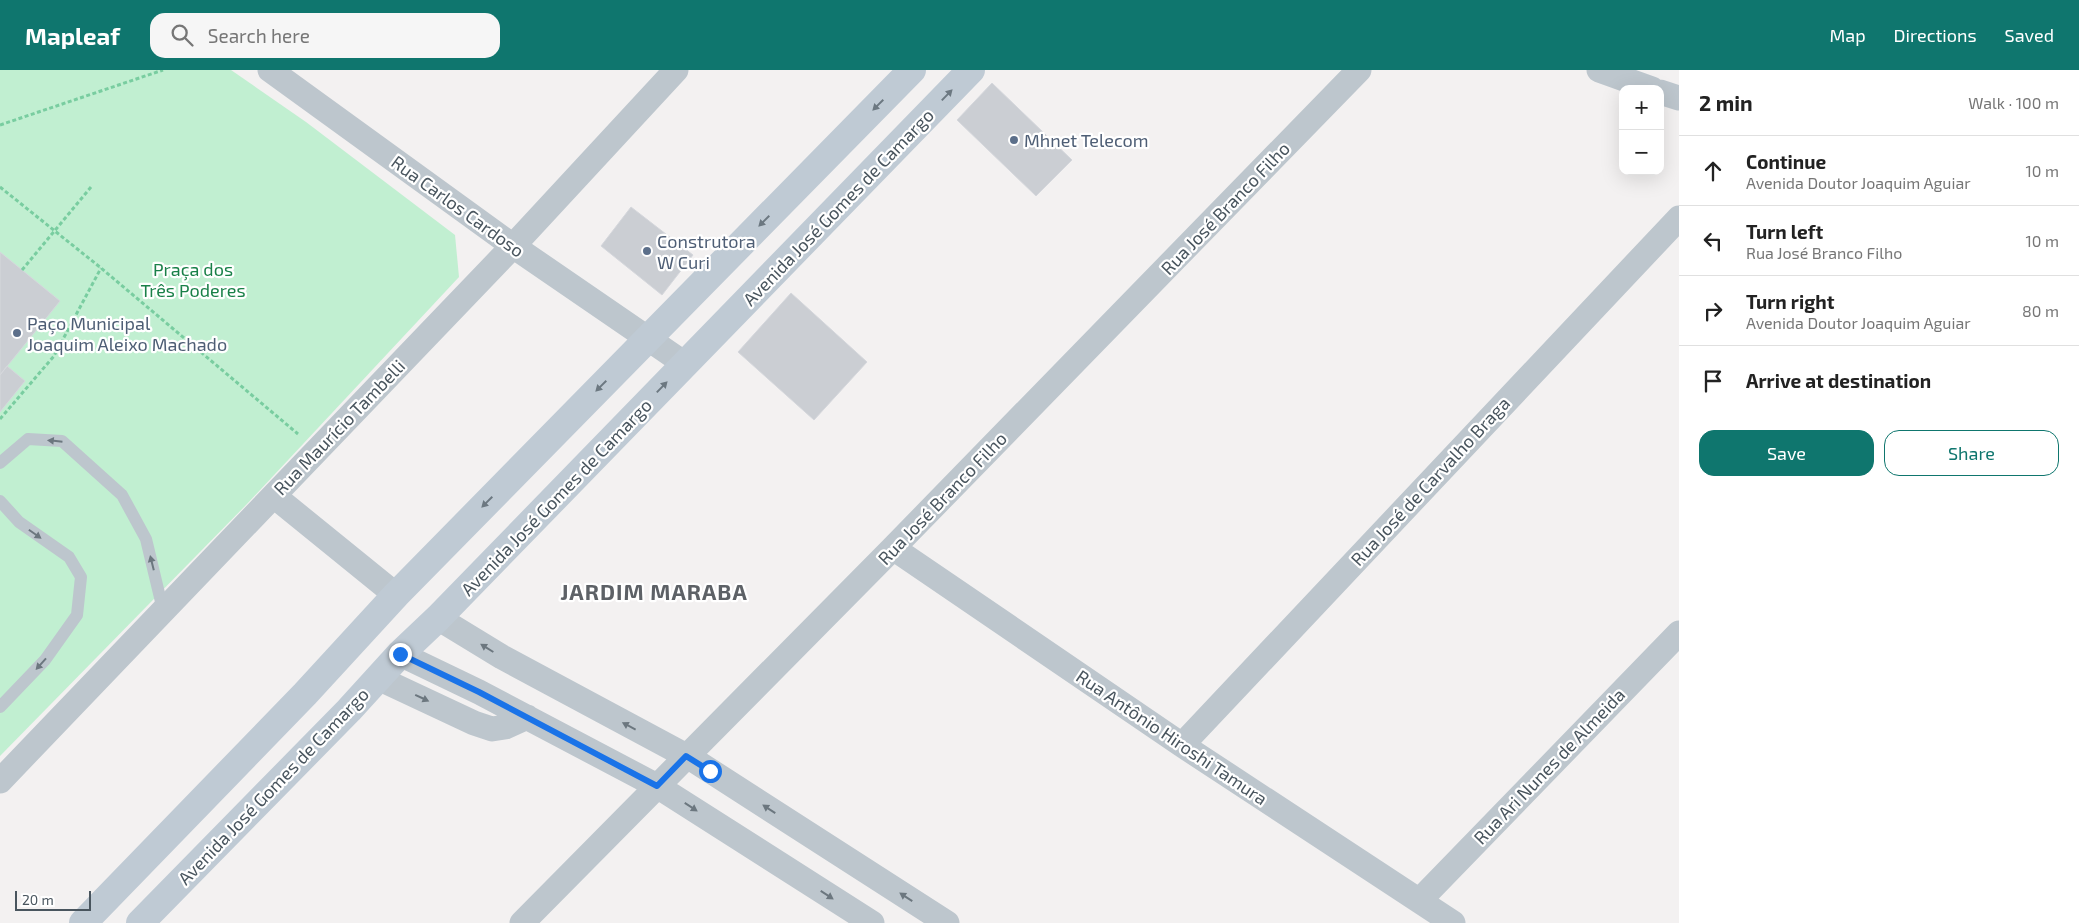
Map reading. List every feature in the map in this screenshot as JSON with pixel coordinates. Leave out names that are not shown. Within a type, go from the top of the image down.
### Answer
[{"type":"main road","points":[[83,923],[305,694],[396,595],[912,70]]},
{"type":"main road","name":"Avenida José Gomes de Camargo","points":[[140,923],[971,70]]},
{"type":"street","name":"Rua Carlos Cardoso","points":[[270,70],[296,77],[513,246],[685,364]]},
{"type":"street","name":"Rua Maurício Tambelli","points":[[0,781],[513,246],[676,70]]},
{"type":"street","name":"Rua José Branco Filho","points":[[522,923],[893,548],[1360,70]]},
{"type":"street","points":[[1599,70],[1641,85]]},
{"type":"street","points":[[1664,93],[1679,98]]},
{"type":"street","name":"Rua José de Carvalho Braga","points":[[1182,744],[1679,218]]},
{"type":"street","points":[[274,496],[396,595]]},
{"type":"street","name":"Rua Antônio Hiroshi Tamura","points":[[893,548],[1182,744],[1453,923]]},
{"type":"street","points":[[438,618],[502,657],[686,756],[947,923]]},
{"type":"street","name":"Rua Ari Nunes de Almeida","points":[[1420,900],[1679,633]]},
{"type":"street","points":[[400,654],[527,717],[657,786],[872,923]]},
{"type":"street","points":[[378,678],[474,723],[492,728],[505,728],[527,717]]},
{"type":"lane","points":[[0,463],[28,439],[62,440],[122,495],[146,539],[163,610]]},
{"type":"lane","points":[[0,501],[19,522],[69,557],[81,577],[76,615],[44,660],[0,707]]},
{"type":"path","points":[[0,125],[163,70]]},
{"type":"path","points":[[0,187],[54,232],[102,268],[317,449]]},
{"type":"path","points":[[22,270],[91,187]]},
{"type":"path","points":[[0,419],[54,356],[102,268]]},
{"type":"green space","name":"Praça dos Três Poderes","points":[[0,70],[231,70],[306,122],[455,235],[459,277],[246,505],[0,756]]},
{"type":"building","name":"Mhnet Telecom","points":[[992,83],[1072,160],[1036,196],[957,120]]},
{"type":"building","name":"Construtora W Curi","points":[[631,207],[693,255],[662,295],[601,246]]},
{"type":"building","name":"Paço Municipal Joaquim Aleixo Machado","points":[[0,252],[60,301],[0,375]]},
{"type":"building","points":[[791,293],[867,362],[814,420],[738,352]]},
{"type":"building","points":[[7,366],[25,381],[0,412],[0,375]]},
{"type":"place","name":"Mhnet Telecom","points":[[1014,140]]},
{"type":"place","name":"Construtora W Curi","points":[[647,251]]},
{"type":"place","name":"Paço Municipal Joaquim Aleixo Machado","points":[[17,333]]},
{"type":"district","name":"JARDIM MARABA","points":[[654,591]]},
{"type":"route","points":[[400,654],[479,692],[657,786],[686,756],[710,771]]}]
